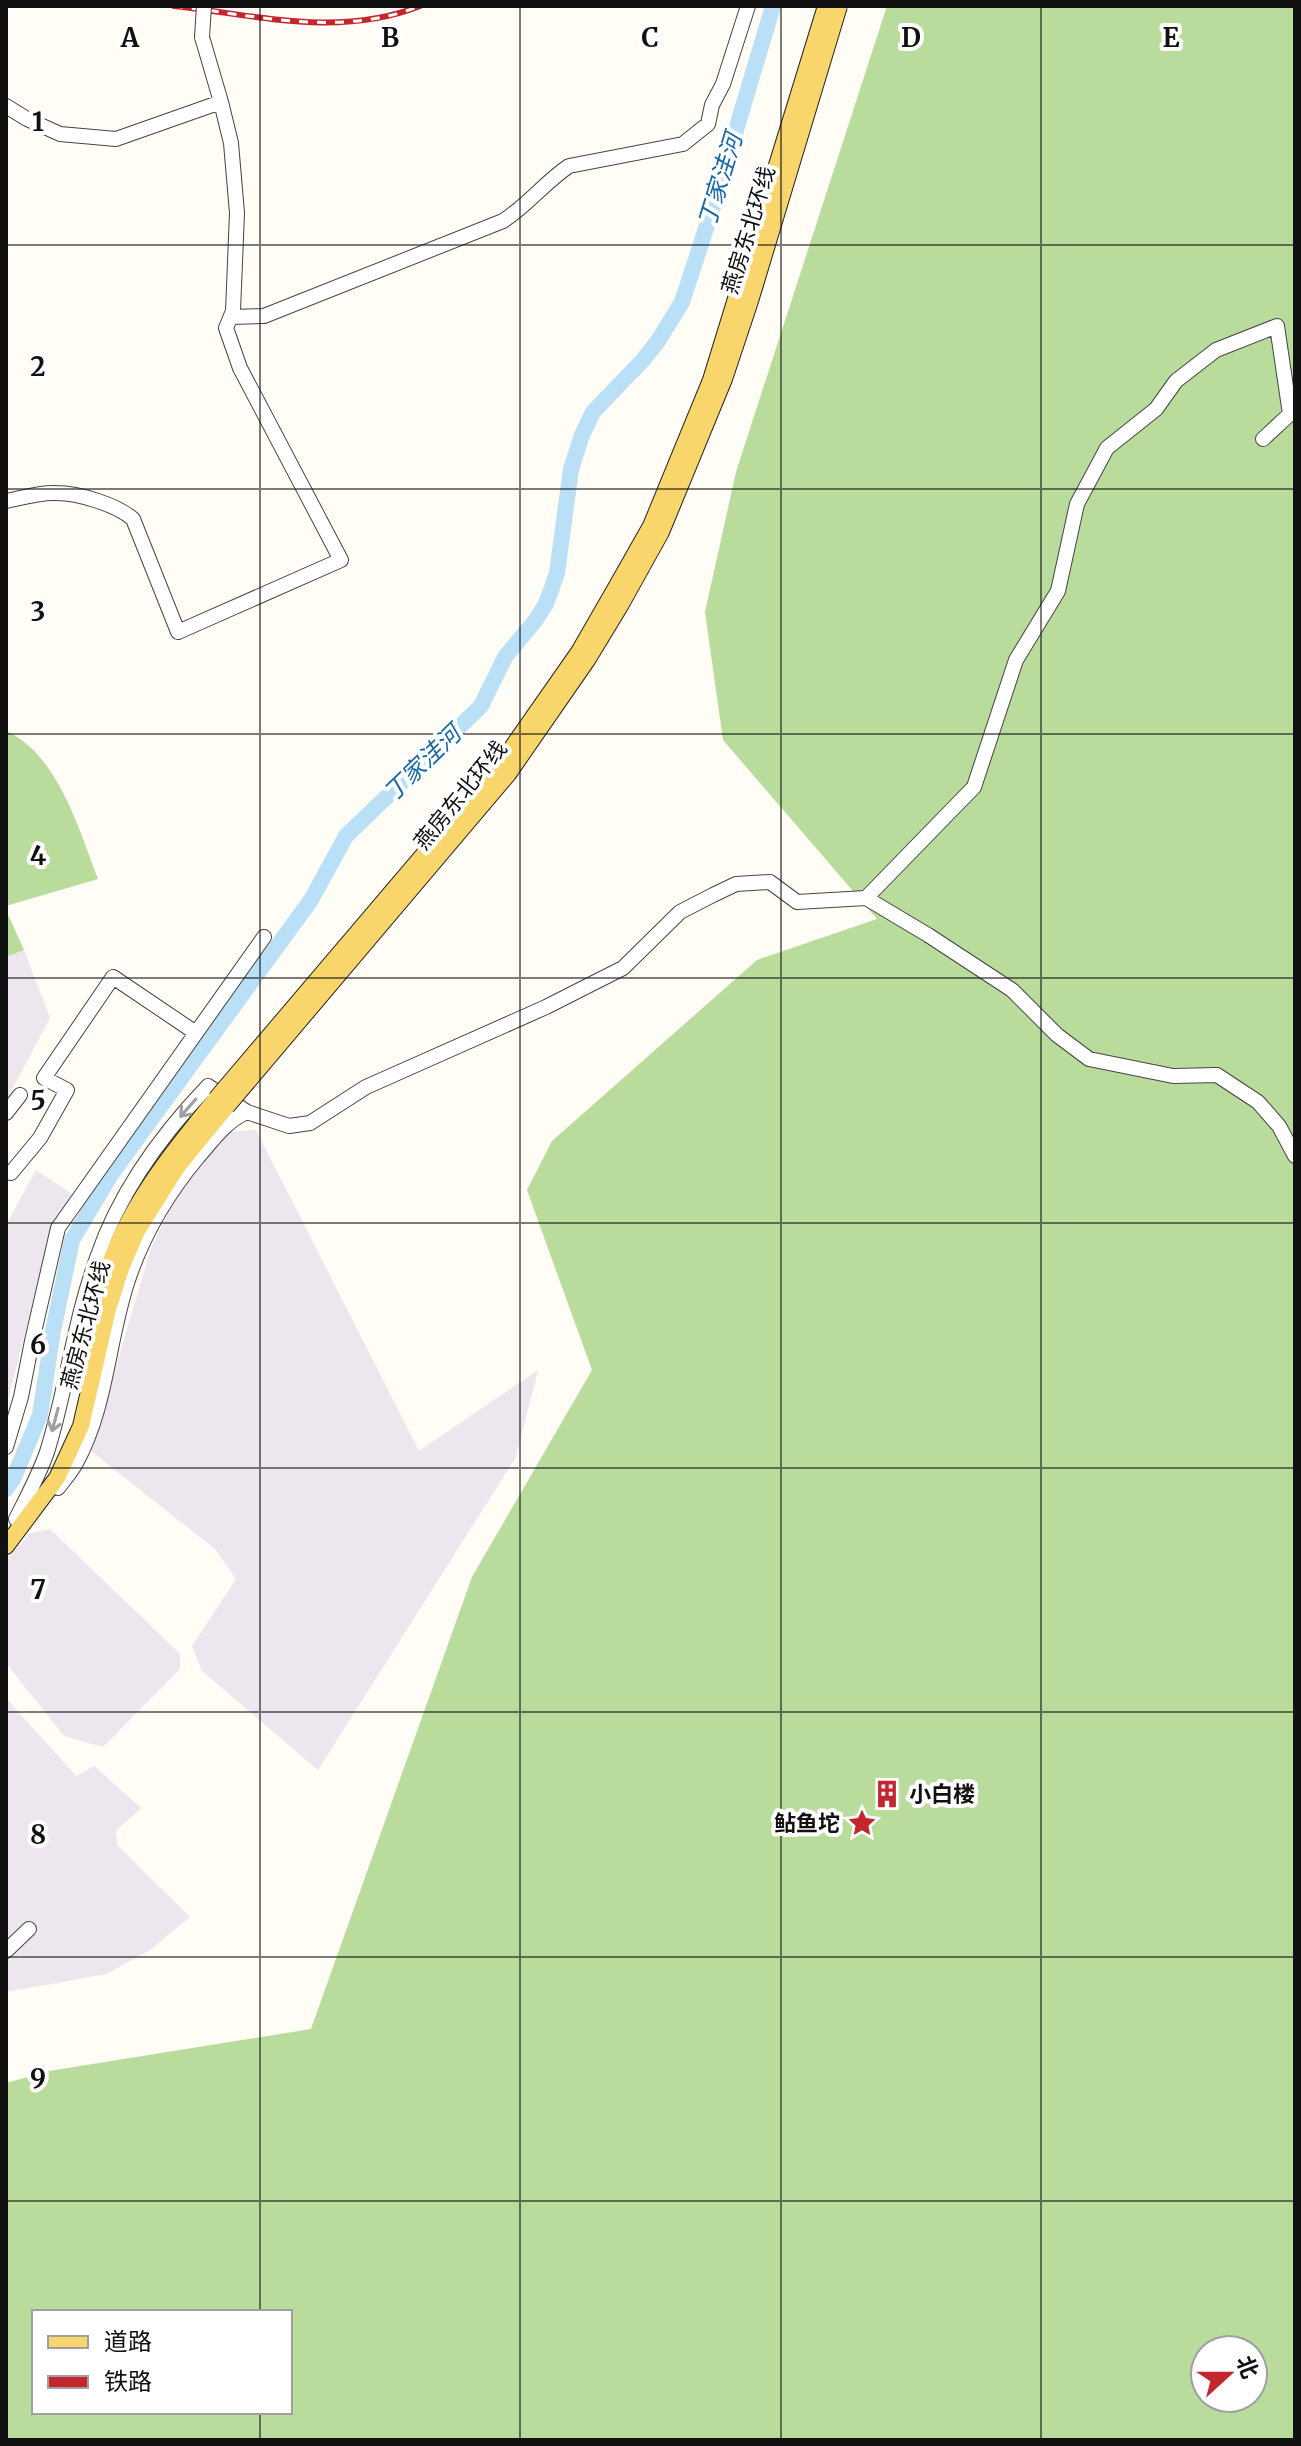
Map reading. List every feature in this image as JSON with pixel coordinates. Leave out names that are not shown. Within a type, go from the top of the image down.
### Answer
[{"type":"main road","name":"燕房东北环线","points":[[6,1546],[17,1523],[57,1478],[81,1426],[108,1309],[121,1268],[137,1231],[177,1167],[222,1103],[500,765],[579,652],[624,574],[657,512],[711,380],[826,6]]},
{"type":"main road","name":"燕房东北环线","points":[[222,1103],[508,774],[587,660],[648,556],[661,532],[724,379],[839,6]]},
{"type":"street","points":[[6,501],[55,492],[76,495],[123,510],[133,519],[178,632],[341,560],[240,368],[226,328],[233,311],[237,213],[231,143],[202,37],[204,6]]},
{"type":"street","points":[[231,317],[264,316],[503,221],[520,211],[555,175],[569,166],[683,144],[708,124],[748,6]]},
{"type":"street","points":[[6,106],[60,134],[116,139],[221,102]]},
{"type":"street","points":[[866,898],[974,787],[1016,660],[1058,591],[1077,504],[1107,448],[1156,409],[1176,381],[1216,350],[1277,326],[1290,414],[1263,439]]},
{"type":"street","points":[[17,1523],[46,1455],[96,1259],[117,1208],[147,1159],[208,1086],[247,1112],[289,1126],[310,1123],[366,1087],[546,1007],[623,968],[680,912],[736,884],[770,882],[797,902],[866,898],[1012,990],[1057,1035],[1089,1059],[1173,1076],[1217,1075],[1258,1102],[1279,1126],[1295,1156]]},
{"type":"street","points":[[6,1447],[21,1397],[58,1228],[264,937]]},
{"type":"street","points":[[11,1173],[40,1138],[67,1090],[44,1078],[113,977],[196,1033]]},
{"type":"street","points":[[6,1113],[20,1095]]},
{"type":"street","points":[[17,1523],[53,1495],[76,1462],[97,1409],[128,1280],[146,1236],[191,1165],[227,1125],[247,1112]]},
{"type":"street","points":[[6,1951],[29,1929]]},
{"type":"shaded area","points":[[24,950],[50,1018],[6,1101],[6,957]]},
{"type":"shaded area","points":[[256,1130],[419,1451],[538,1370],[516,1457],[318,1770],[202,1671],[192,1646],[236,1579],[215,1549],[91,1451],[151,1248],[176,1196],[226,1132]]},
{"type":"shaded area","points":[[36,1170],[72,1194],[52,1227],[6,1408],[6,1225]]},
{"type":"shaded area","points":[[50,1529],[180,1654],[180,1669],[103,1747],[64,1736],[6,1663],[6,1560],[31,1533]]},
{"type":"shaded area","points":[[6,1698],[76,1776],[94,1766],[141,1808],[116,1831],[117,1845],[190,1917],[150,1950],[107,1974],[6,1992]]},
{"type":"green space","points":[[887,6],[1295,6],[1295,2440],[6,2440],[6,2083],[49,2071],[311,2029],[472,1577],[592,1370],[527,1190],[552,1141],[757,960],[877,919],[723,740],[705,612],[736,472]]},
{"type":"green space","points":[[6,731],[24,742],[53,775],[74,817],[98,879],[6,906]]},
{"type":"green space","points":[[6,910],[24,950],[6,957]]},
{"type":"waterway","name":"丁家洼河","points":[[6,1489],[40,1415],[72,1240],[112,1173],[311,900],[346,836],[481,706],[505,657],[546,604],[557,573],[571,469],[582,435],[593,412],[643,360],[682,302],[773,6]]},
{"type":"railway","points":[[174,6],[328,22],[390,16],[420,6]]},
{"type":"place","name":"小白楼","points":[[887,1794]]},
{"type":"place","name":"鲇鱼坨","points":[[862,1823]]}]
